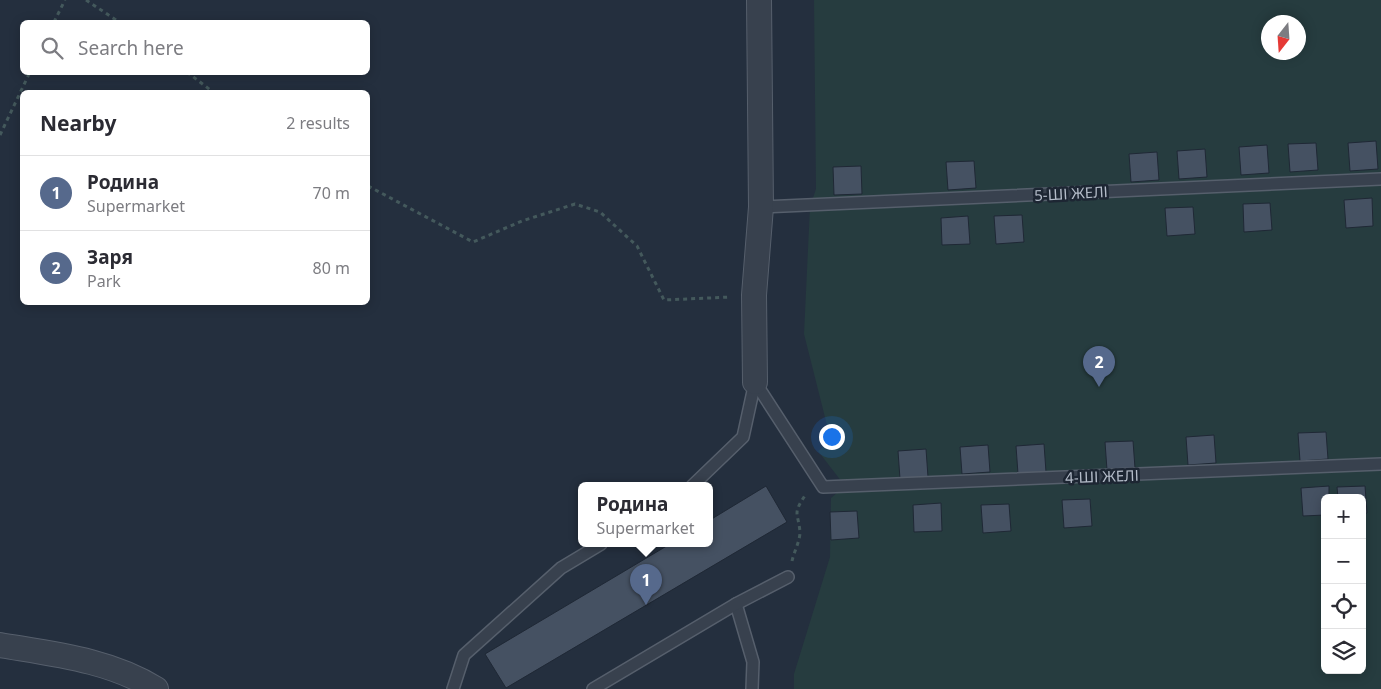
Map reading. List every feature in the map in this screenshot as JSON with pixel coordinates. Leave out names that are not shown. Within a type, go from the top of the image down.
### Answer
[{"type":"street","points":[[755,382],[754,295],[761,207],[759,0]]},
{"type":"street","points":[[0,645],[76,658],[137,677],[156,689]]},
{"type":"lane","name":"5-ШІ ЖЕЛІ","points":[[761,207],[1381,180]]},
{"type":"lane","points":[[696,482],[743,437],[755,382]]},
{"type":"lane","points":[[755,382],[822,487]]},
{"type":"lane","name":"4-ШІ ЖЕЛІ","points":[[822,487],[1381,464]]},
{"type":"lane","points":[[453,689],[464,655],[561,568],[596,547]]},
{"type":"lane","points":[[593,689],[736,604],[788,577]]},
{"type":"lane","points":[[736,604],[753,662],[752,689]]},
{"type":"path","points":[[55,20],[65,0]]},
{"type":"path","points":[[86,0],[116,20]]},
{"type":"path","points":[[21,90],[29,75]]},
{"type":"path","points":[[191,75],[210,90]]},
{"type":"path","points":[[0,135],[20,93]]},
{"type":"path","points":[[370,187],[473,242],[522,221],[575,204],[600,212],[637,246],[664,300],[754,295]]},
{"type":"path","points":[[788,577],[800,534],[796,518],[798,505],[808,492],[822,487]]},
{"type":"green space","points":[[814,0],[1381,0],[1381,689],[794,689],[794,674],[830,557],[831,498],[845,486],[818,451],[831,441],[804,334],[810,207],[816,189]]},
{"type":"building","points":[[1376,141],[1378,169],[1350,171],[1348,143]]},
{"type":"building","points":[[1316,143],[1318,170],[1290,172],[1288,144]]},
{"type":"building","points":[[1267,145],[1269,173],[1241,175],[1239,147]]},
{"type":"building","points":[[1205,149],[1207,177],[1179,179],[1177,151]]},
{"type":"building","points":[[1157,152],[1159,180],[1131,182],[1129,154]]},
{"type":"building","points":[[974,161],[976,188],[948,190],[946,162]]},
{"type":"building","points":[[861,166],[862,194],[834,195],[833,167]]},
{"type":"building","points":[[1372,198],[1373,226],[1346,228],[1344,200]]},
{"type":"building","points":[[1270,203],[1272,230],[1244,232],[1243,204]]},
{"type":"building","points":[[1193,207],[1195,234],[1167,236],[1165,208]]},
{"type":"building","points":[[1022,215],[1024,242],[996,244],[994,216]]},
{"type":"building","points":[[968,216],[970,244],[942,245],[941,218]]},
{"type":"building","points":[[1326,432],[1328,459],[1300,461],[1298,433]]},
{"type":"building","points":[[1214,435],[1216,463],[1188,465],[1186,437]]},
{"type":"building","points":[[1133,441],[1135,468],[1107,470],[1105,442]]},
{"type":"building","points":[[1044,444],[1046,472],[1018,474],[1016,446]]},
{"type":"building","points":[[988,445],[990,472],[962,474],[960,447]]},
{"type":"building","points":[[926,449],[928,477],[900,479],[898,451]]},
{"type":"building","points":[[766,486],[787,522],[506,688],[485,654],[665,547],[713,547],[713,518]]},
{"type":"building","points":[[1329,486],[1329,494],[1321,494],[1321,515],[1303,516],[1301,488]]},
{"type":"building","points":[[1365,486],[1366,494],[1338,494],[1337,487]]},
{"type":"building","points":[[1090,499],[1092,526],[1064,528],[1062,500]]},
{"type":"building","points":[[941,503],[942,531],[914,532],[913,505]]},
{"type":"building","points":[[1009,504],[1011,531],[983,533],[981,505]]},
{"type":"building","points":[[857,511],[859,538],[831,540],[830,512]]},
{"type":"place","name":"Заря","points":[[1099,387]]},
{"type":"place","name":"Родина","points":[[646,605]]}]
